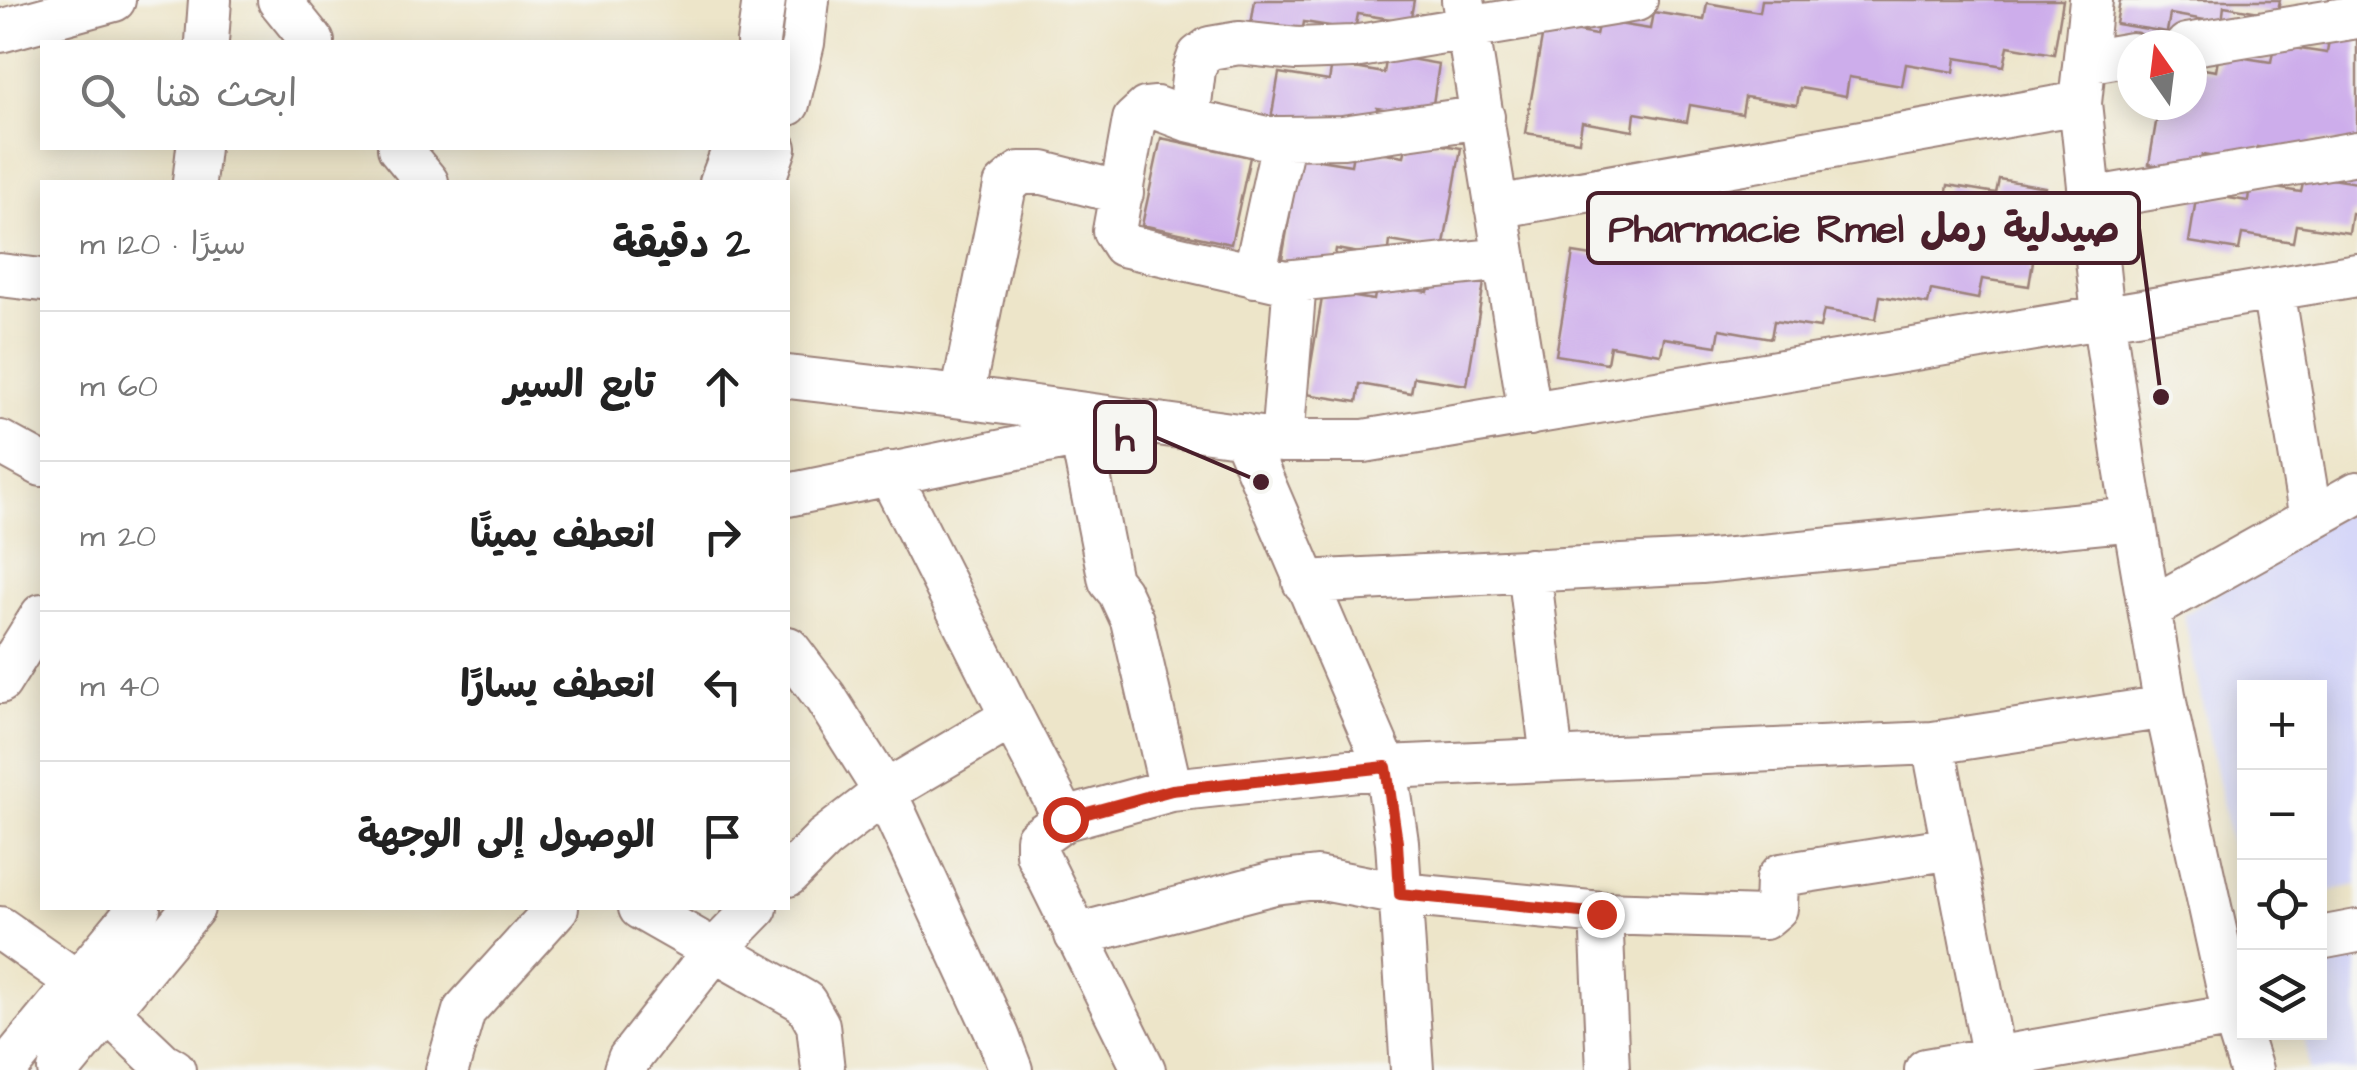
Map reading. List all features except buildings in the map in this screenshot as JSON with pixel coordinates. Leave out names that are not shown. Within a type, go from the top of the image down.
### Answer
[{"type":"street","points":[[0,31],[114,0]]},
{"type":"street","points":[[206,40],[210,0]]},
{"type":"street","points":[[758,40],[764,0]]},
{"type":"street","points":[[790,96],[808,0]]},
{"type":"street","points":[[1188,120],[1194,70],[1200,56],[1210,48],[1239,43],[1352,47],[1465,14],[1636,0]]},
{"type":"street","points":[[2092,0],[2083,82],[2090,199],[2103,315],[2166,707],[2233,955],[2234,1016],[2252,1070]]},
{"type":"street","points":[[1465,14],[1530,414]]},
{"type":"street","points":[[2207,42],[2357,17]]},
{"type":"street","points":[[1496,207],[2083,82],[2117,63]]},
{"type":"street","points":[[1483,117],[1344,137],[1266,138],[1188,120],[1156,108],[1134,120],[1114,232],[1122,246],[1274,278],[1504,259]]},
{"type":"street","points":[[1284,138],[1262,438],[1304,582],[1386,767],[1397,842],[1412,1070]]},
{"type":"street","points":[[194,180],[198,150]]},
{"type":"street","points":[[401,150],[425,180]]},
{"type":"street","points":[[721,180],[733,150]]},
{"type":"street","points":[[765,180],[774,150]]},
{"type":"street","points":[[2090,199],[2357,153]]},
{"type":"street","points":[[962,397],[1004,186],[1020,173],[1043,173],[1122,192]]},
{"type":"street","points":[[790,376],[1262,438],[1364,441],[2357,275]]},
{"type":"street","points":[[0,276],[40,280]]},
{"type":"street","points":[[2273,290],[2311,519]]},
{"type":"street","points":[[790,495],[1081,435],[1121,418]]},
{"type":"street","points":[[1081,435],[1110,580],[1132,620],[1172,790]]},
{"type":"street","points":[[0,442],[40,464]]},
{"type":"street","points":[[889,473],[1065,819]]},
{"type":"street","points":[[2151,608],[2357,493]]},
{"type":"street","points":[[1304,582],[1701,562],[2134,518]]},
{"type":"street","points":[[1529,570],[1552,759]]},
{"type":"street","points":[[0,682],[40,618]]},
{"type":"street","points":[[790,651],[825,697],[885,792],[1011,1070]]},
{"type":"street","points":[[1144,1070],[1036,846],[1042,834],[1065,819],[1172,790],[1386,767],[1933,743],[2166,707]]},
{"type":"street","points":[[790,873],[824,838],[885,792],[1012,717]]},
{"type":"street","points":[[1933,743],[1994,1065]]},
{"type":"street","points":[[1076,935],[1274,883],[1304,879],[1400,894],[1601,914],[1764,918],[1776,908],[1777,880],[1781,875],[1954,848]]},
{"type":"street","points":[[5,1070],[137,910]]},
{"type":"street","points":[[60,1070],[191,910]]},
{"type":"street","points":[[447,1070],[464,1011],[554,910]]},
{"type":"street","points":[[643,910],[805,1002],[818,1025],[824,1070]]},
{"type":"street","points":[[625,1070],[628,1059],[713,952],[754,910]]},
{"type":"street","points":[[1601,914],[1608,1070]]},
{"type":"street","points":[[0,928],[77,982],[174,1070]]},
{"type":"street","points":[[2327,937],[2357,931]]},
{"type":"street","points":[[1926,1070],[1994,1065],[2234,1016]]},
{"type":"shaded area","points":[[2357,501],[2357,885],[2327,891],[2327,680],[2237,680],[2237,874],[2184,615]]},
{"type":"shaded area","points":[[2357,938],[2357,1070],[2309,1070],[2305,1040],[2327,1040],[2327,943]]},
{"type":"place","name":"Pharmacie Rmel صيدلية رمل","points":[[2161,397]]},
{"type":"place","name":"h","points":[[1261,482]]},
{"type":"route","points":[[1065,819],[1172,790],[1386,767],[1400,894],[1601,914]]}]
